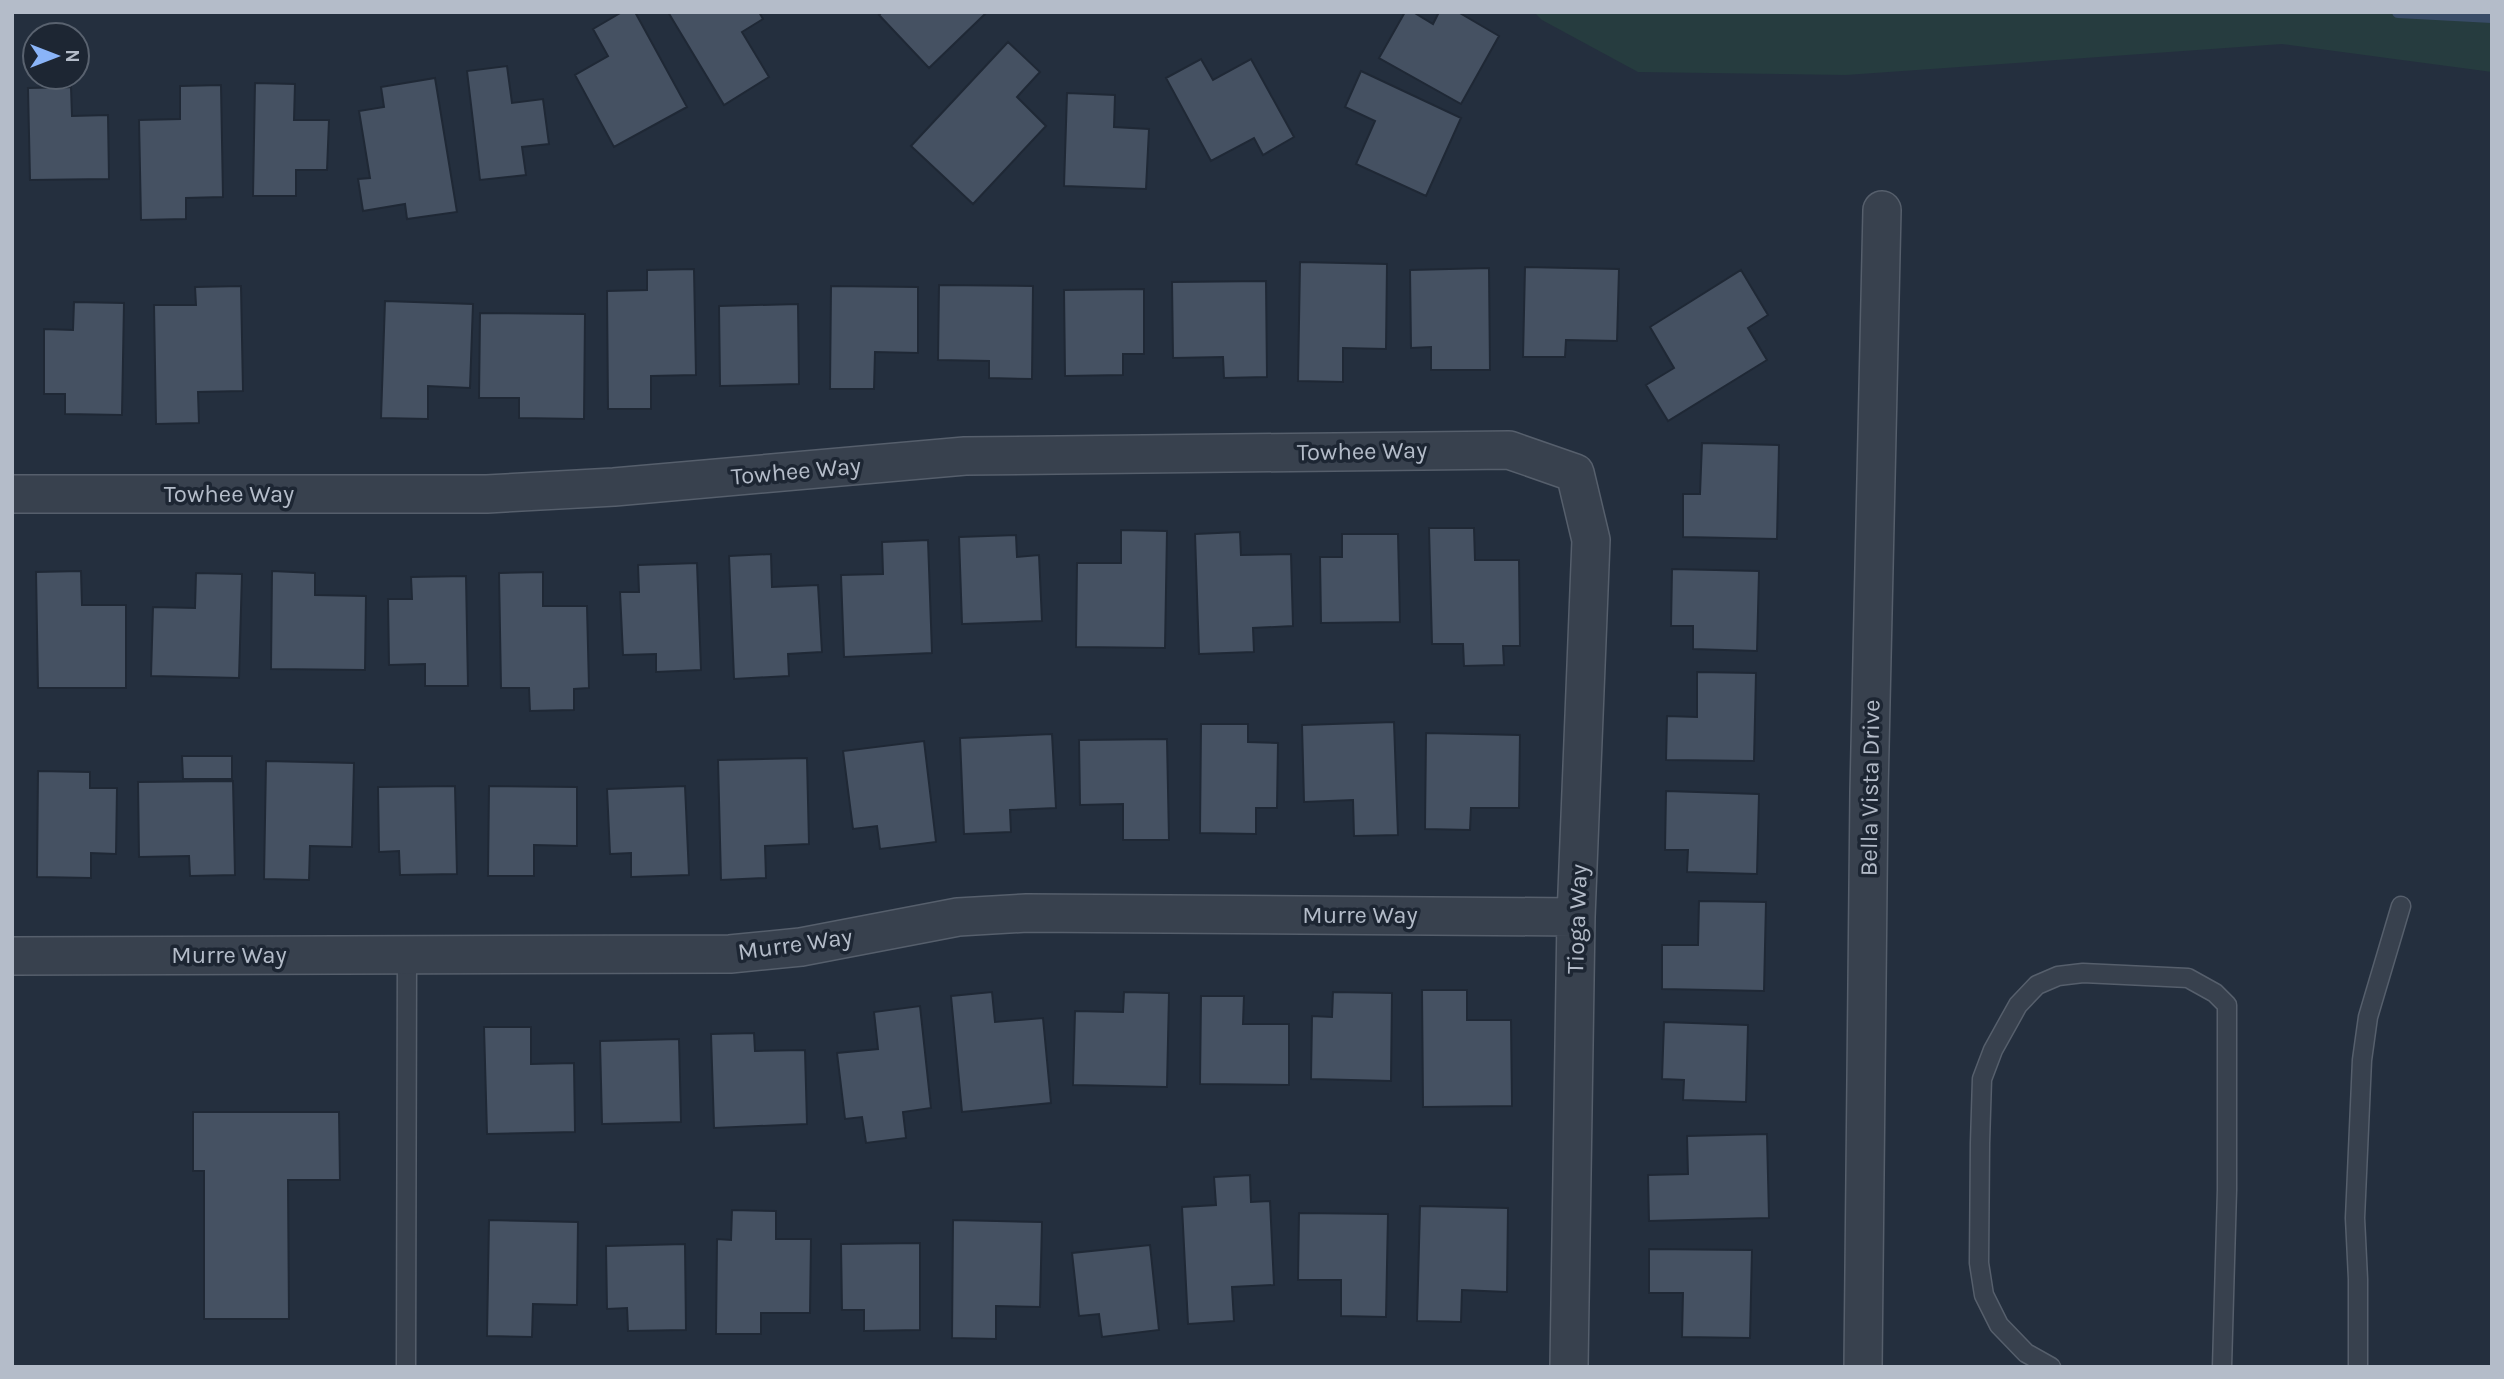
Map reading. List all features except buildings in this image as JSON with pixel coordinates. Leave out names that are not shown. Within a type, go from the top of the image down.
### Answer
[{"type":"street","name":"Bella Vista Drive","points":[[1863,1367],[1869,792],[1882,210]]},
{"type":"street","name":"Towhee Way","points":[[12,494],[486,494],[614,487],[965,456],[1509,450],[1575,473]]},
{"type":"street","name":"Tioga Way","points":[[1569,1367],[1576,917],[1591,540],[1575,473]]},
{"type":"street","name":"Murre Way","points":[[12,956],[730,954],[801,947],[958,917],[1027,913],[1576,917]]},
{"type":"lane","points":[[2358,1367],[2355,1218],[2361,1060],[2368,1017],[2402,906]]},
{"type":"lane","points":[[406,1367],[407,955]]},
{"type":"lane","points":[[2051,1367],[2026,1353],[1999,1325],[1984,1295],[1979,1263],[1982,1079],[1993,1050],[2018,1005],[2037,985],[2058,976],[2083,973],[2188,978],[2215,993],[2227,1005],[2227,1190],[2222,1367]]},
{"type":"green space","points":[[1534,12],[2492,12],[2492,72],[2282,44],[1846,75],[1638,72],[1542,20]]},
{"type":"waterway","points":[[2398,12],[2492,17]]}]
